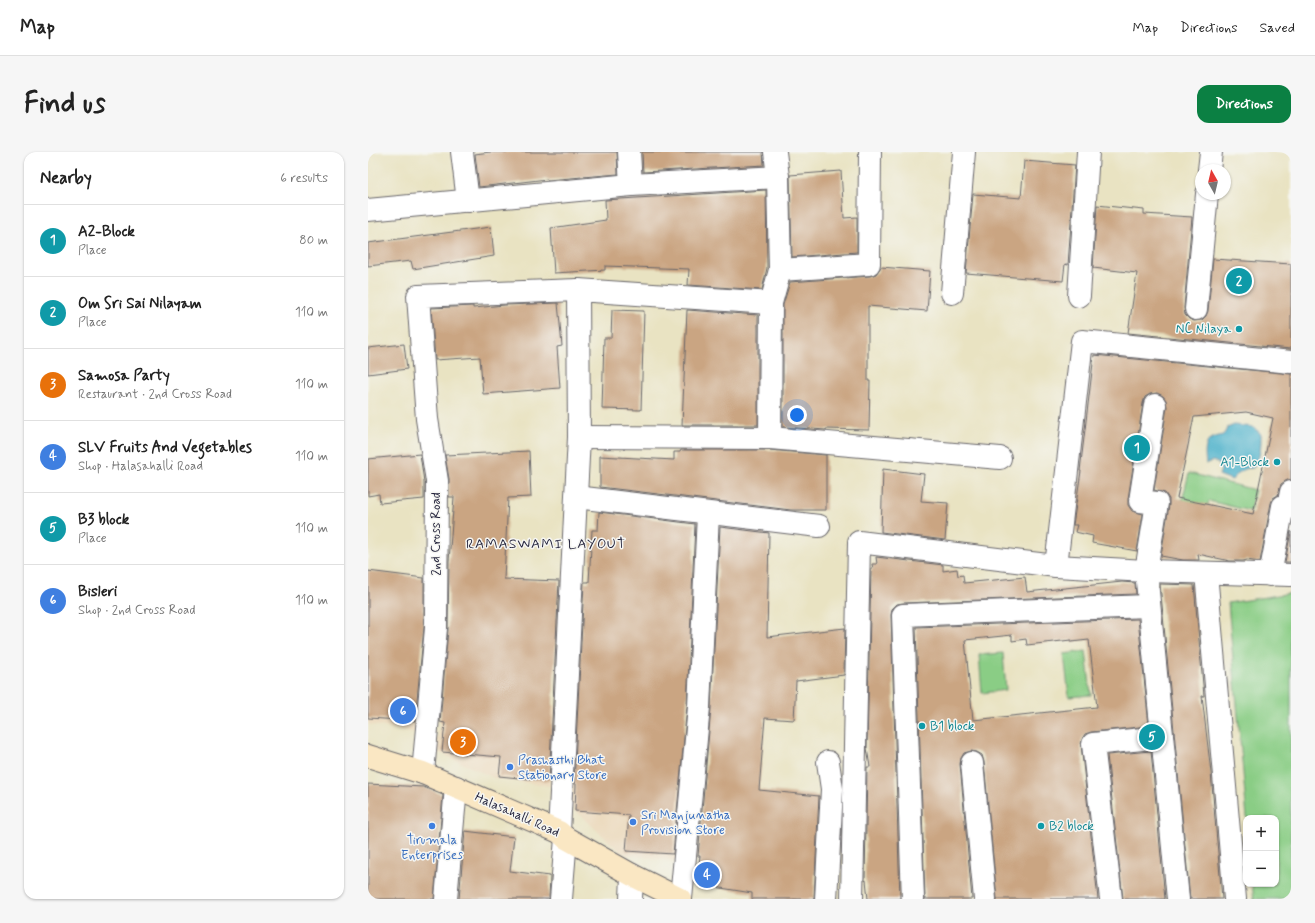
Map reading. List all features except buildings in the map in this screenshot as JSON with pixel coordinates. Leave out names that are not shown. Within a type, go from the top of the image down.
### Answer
[{"type":"main road","name":"Halasahalli Road","points":[[368,756],[423,773],[563,835],[632,875],[680,899]]},
{"type":"street","points":[[462,152],[468,201]]},
{"type":"street","points":[[629,152],[631,185]]},
{"type":"street","points":[[770,438],[772,303],[780,270],[778,177],[775,152]]},
{"type":"street","points":[[780,270],[869,264],[870,152]]},
{"type":"street","points":[[952,293],[964,152]]},
{"type":"street","points":[[1079,296],[1088,152]]},
{"type":"street","points":[[1210,164],[1211,152]]},
{"type":"street","points":[[368,210],[631,185],[778,177]]},
{"type":"street","points":[[1196,309],[1206,200]]},
{"type":"street","points":[[561,899],[579,438],[578,290],[772,303]]},
{"type":"street","name":"2nd Cross Road","points":[[423,773],[436,628],[436,481],[427,419],[418,296],[578,290]]},
{"type":"street","points":[[1056,566],[1082,341],[1291,362]]},
{"type":"street","points":[[1155,405],[1140,501],[1157,503],[1146,571],[1178,899]]},
{"type":"street","points":[[579,438],[770,438],[1000,458]]},
{"type":"street","points":[[852,899],[859,542],[1056,566],[1146,571],[1281,575],[1283,506],[1288,507],[1291,492]]},
{"type":"street","points":[[576,497],[708,514],[819,526]]},
{"type":"street","points":[[680,899],[699,707],[708,514]]},
{"type":"street","points":[[1206,573],[1235,899]]},
{"type":"street","points":[[913,899],[903,615],[1149,606]]},
{"type":"street","points":[[1111,899],[1093,744],[1162,737]]},
{"type":"street","points":[[826,899],[832,789],[828,762]]},
{"type":"street","points":[[972,763],[985,899]]},
{"type":"street","points":[[446,899],[456,787]]},
{"type":"street","points":[[630,899],[632,875]]},
{"type":"shaded area","points":[[368,691],[425,695],[422,734],[368,724]]},
{"type":"shaded area","points":[[503,702],[556,706],[550,786],[494,778],[436,751],[440,718],[499,724]]},
{"type":"shaded area","points":[[571,764],[630,770],[630,782],[686,788],[679,862],[623,854],[569,805]]},
{"type":"green space","points":[[1189,473],[1255,490],[1250,511],[1209,501],[1207,508],[1182,501]]},
{"type":"green space","points":[[1291,593],[1291,899],[1254,899],[1252,887],[1279,887],[1279,815],[1247,815],[1228,603]]},
{"type":"green space","points":[[1086,651],[1091,695],[1069,697],[1064,654]]},
{"type":"green space","points":[[1003,653],[1006,690],[982,693],[979,655]]},
{"type":"water","points":[[1234,425],[1253,427],[1261,434],[1261,443],[1259,456],[1253,468],[1241,471],[1232,480],[1219,475],[1221,470],[1218,463],[1213,461],[1206,464],[1205,453],[1206,446],[1210,440],[1223,435],[1227,428]]},
{"type":"place","name":"Om Sri Sai Nilayam","points":[[1239,281]]},
{"type":"place","name":"NC Nilaya","points":[[1239,329]]},
{"type":"place","name":"A2-Block","points":[[1137,448]]},
{"type":"place","name":"A1-Block","points":[[1277,462]]},
{"type":"place","name":"Bisleri","points":[[403,711]]},
{"type":"place","name":"B1 block","points":[[922,726]]},
{"type":"place","name":"B3 block","points":[[1152,737]]},
{"type":"place","name":"Samosa Party","points":[[463,742]]},
{"type":"place","name":"Prashasthi Bhat Stationary Store","points":[[510,767]]},
{"type":"place","name":"Sri Manjunatha Provision Store","points":[[633,822]]},
{"type":"place","name":"Tirumala Enterprises","points":[[432,826]]},
{"type":"place","name":"B2 block","points":[[1041,826]]},
{"type":"place","name":"SLV Fruits And Vegetables","points":[[707,875]]},
{"type":"district","name":"RAMASWAMI LAYOUT","points":[[546,544]]}]
